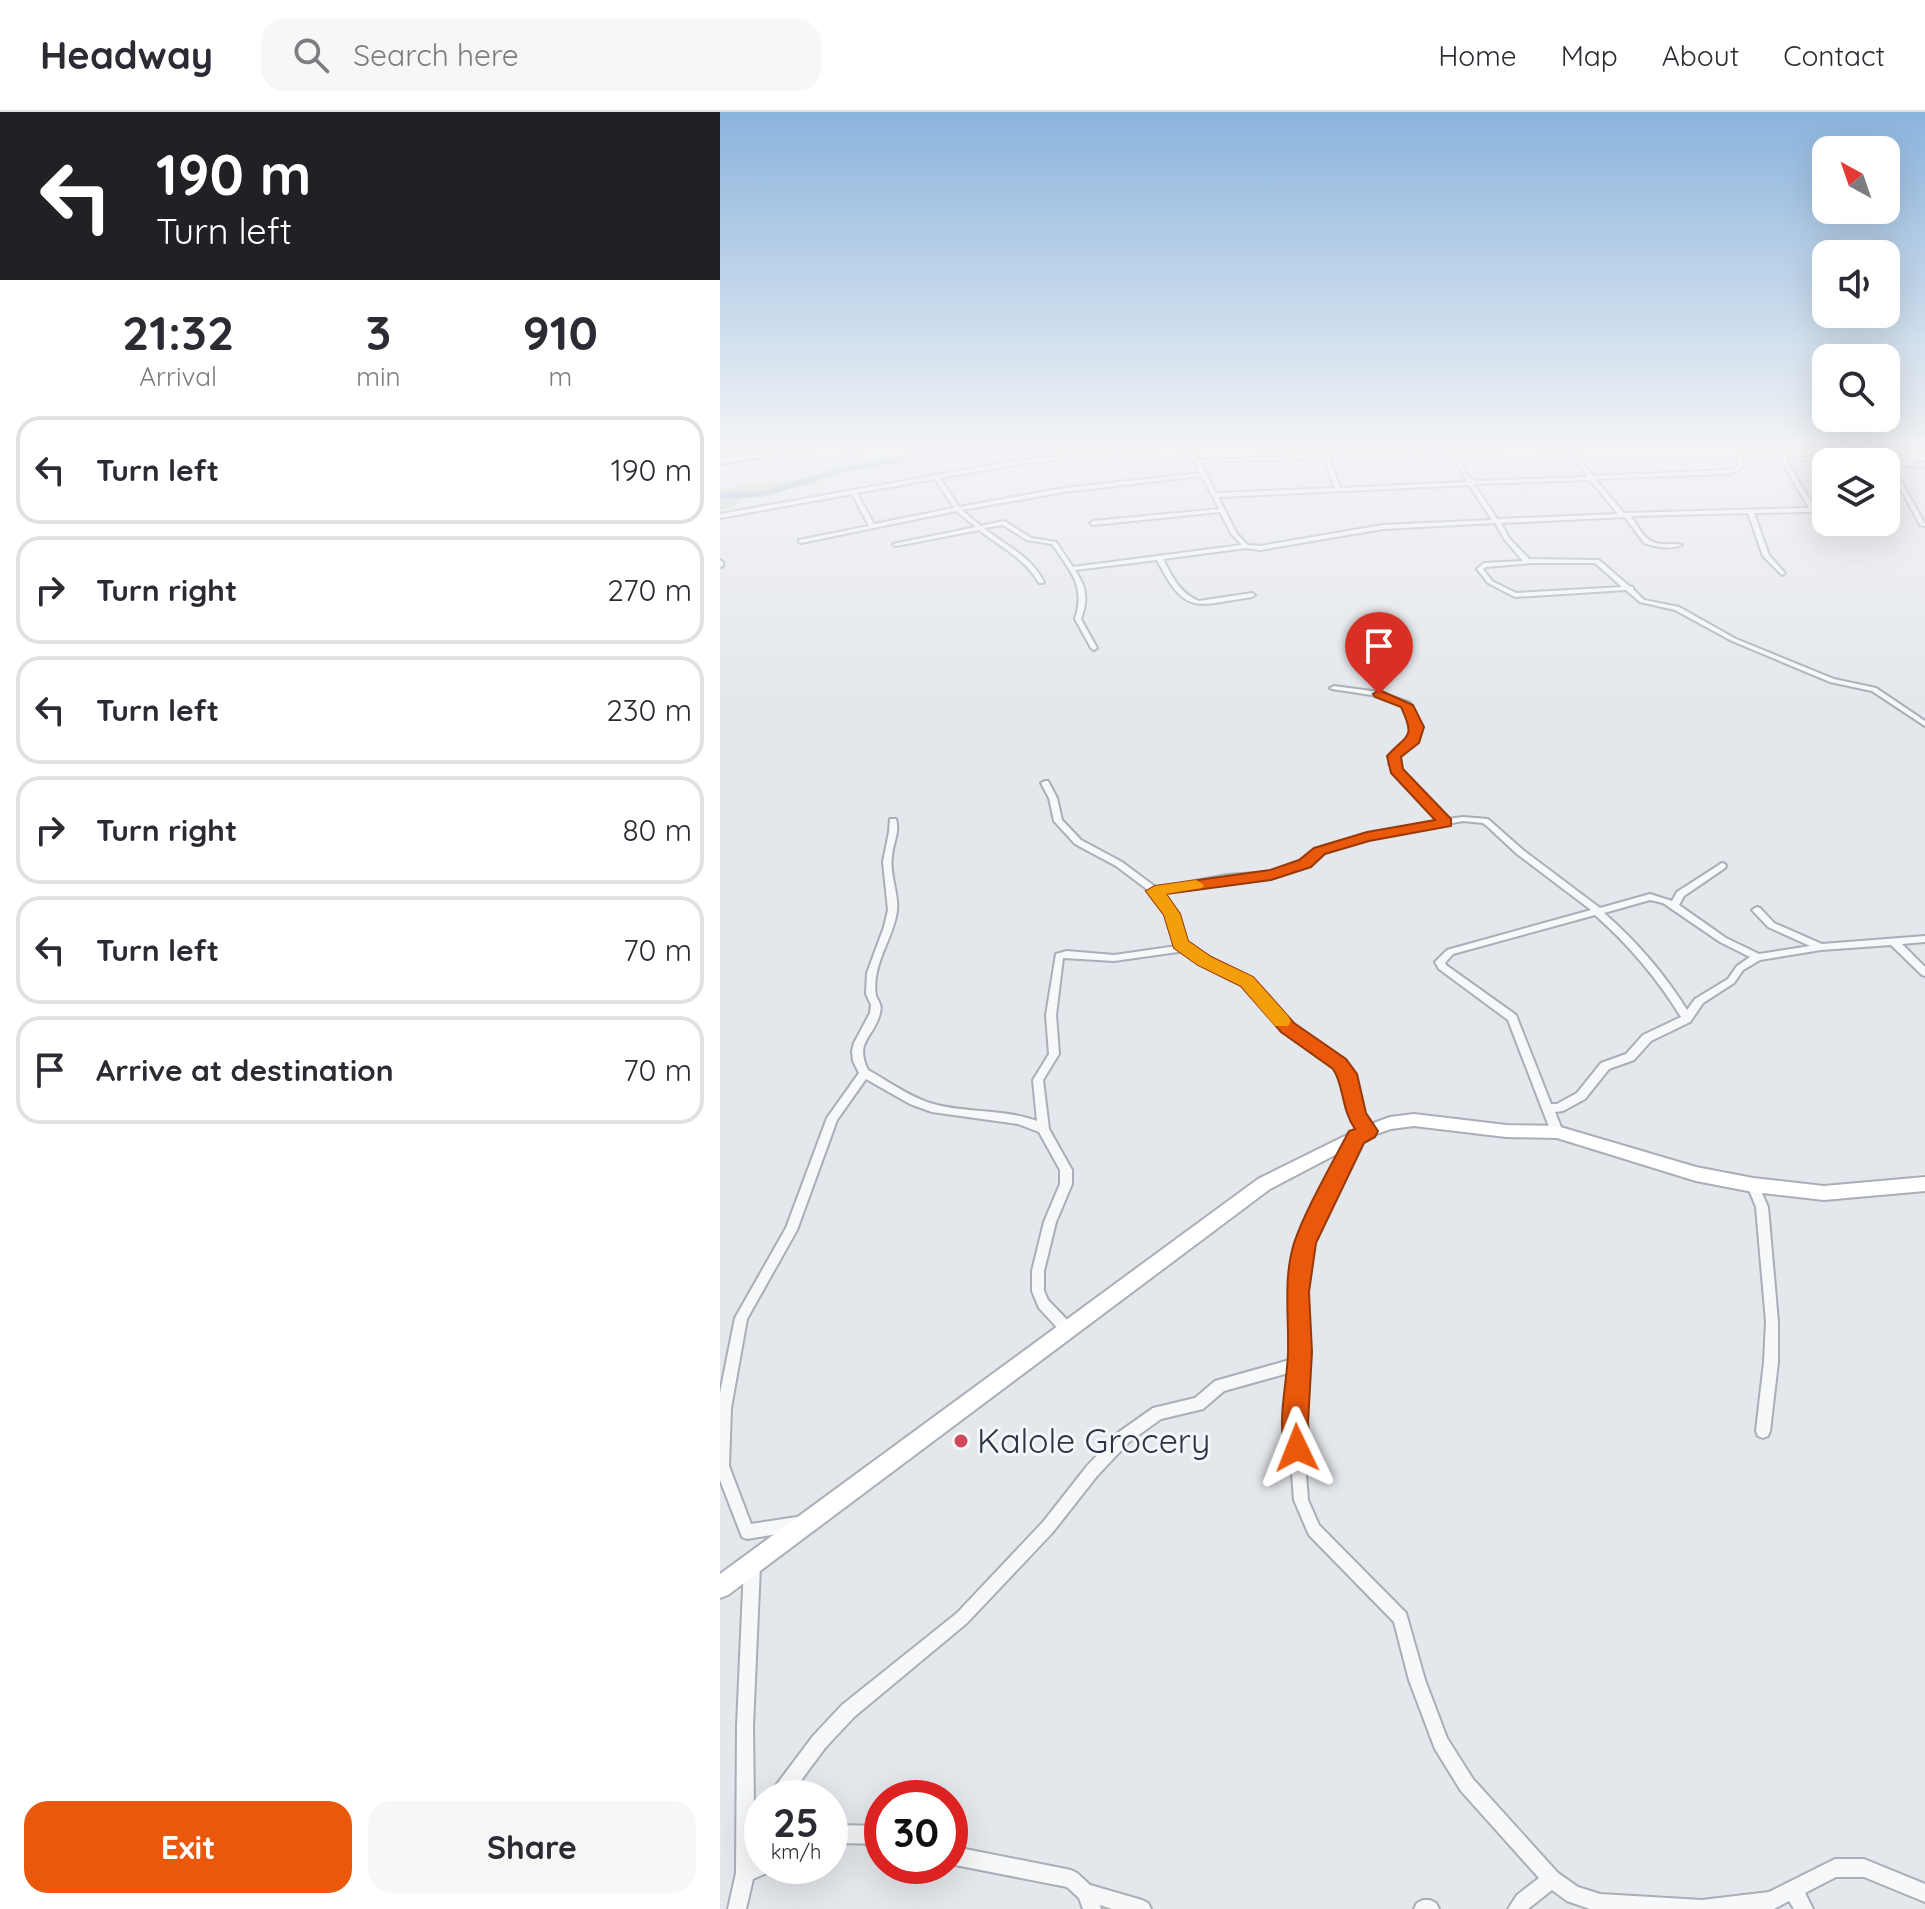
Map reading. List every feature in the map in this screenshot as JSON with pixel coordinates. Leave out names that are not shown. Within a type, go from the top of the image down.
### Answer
[{"type":"street","points":[[801,541],[848,532]]},
{"type":"street","points":[[896,544],[959,532]]},
{"type":"street","points":[[985,532],[1016,552],[1041,582]]},
{"type":"street","points":[[1018,532],[1029,539],[1057,546],[1073,569],[1080,582],[1083,604],[1078,619],[1094,648]]},
{"type":"street","points":[[1233,532],[1246,546]]},
{"type":"street","points":[[1073,569],[1246,546],[1276,546],[1348,532]]},
{"type":"street","points":[[1503,532],[1524,559],[1532,562]]},
{"type":"street","points":[[1638,532],[1646,542],[1661,546],[1679,545]]},
{"type":"street","points":[[1758,532],[1766,556],[1782,573]]},
{"type":"street","points":[[1159,557],[1172,581],[1193,602],[1252,595]]},
{"type":"street","points":[[1631,588],[1515,595],[1490,582],[1480,569],[1484,565],[1597,561],[1631,588],[1642,601],[1677,608],[1734,640],[1822,677],[1841,684],[1874,689],[1925,724]]},
{"type":"street","points":[[1334,688],[1379,694],[1407,705],[1417,727],[1416,736],[1396,752],[1393,764],[1445,822]]},
{"type":"street","points":[[1045,783],[1053,798],[1058,821],[1069,834],[1090,850],[1119,864],[1155,891],[1172,914],[1180,944],[1247,982],[1288,1027],[1340,1064],[1347,1074],[1351,1100],[1362,1134],[1305,1243],[1298,1292],[1299,1364],[1295,1423],[1301,1500],[1314,1530],[1401,1618],[1417,1680],[1441,1743],[1467,1785],[1552,1879],[1573,1895],[1600,1903],[1702,1909],[1771,1901],[1835,1868],[1864,1868],[1925,1893]]},
{"type":"street","points":[[1155,891],[1227,878],[1271,875],[1305,863],[1320,851],[1367,837],[1463,819],[1485,821],[1620,932],[1666,984],[1687,1018]]},
{"type":"street","points":[[893,821],[896,832],[886,864],[893,894],[891,919],[877,950],[872,973],[874,1012],[861,1033],[857,1048],[858,1064],[864,1073],[927,1107],[956,1114],[1021,1120],[1043,1129]]},
{"type":"street","points":[[1674,906],[1680,894],[1722,866]]},
{"type":"street","points":[[1557,1132],[1512,1018],[1442,967],[1440,962],[1450,952],[1650,897],[1674,906],[1723,940],[1758,957]]},
{"type":"street","points":[[1757,910],[1771,925],[1821,947]]},
{"type":"street","points":[[1547,1108],[1559,1108],[1581,1096],[1605,1066],[1630,1057],[1647,1038],[1687,1018],[1699,1001],[1731,981],[1740,968],[1758,957],[1821,947],[1925,939]]},
{"type":"street","points":[[1895,943],[1925,973]]},
{"type":"street","points":[[1068,1330],[1043,1304],[1038,1291],[1038,1271],[1050,1222],[1066,1184],[1066,1170],[1043,1129],[1038,1080],[1054,1054],[1051,1015],[1059,956],[1083,954],[1114,958],[1185,948]]},
{"type":"street","points":[[811,1521],[747,1532],[722,1466],[724,1408],[741,1318],[791,1230],[832,1118],[864,1073]]},
{"type":"street","points":[[720,1587],[1264,1184],[1390,1123],[1414,1120],[1506,1131],[1557,1132],[1696,1174],[1753,1185],[1824,1193],[1925,1184]]},
{"type":"street","points":[[1753,1185],[1762,1207],[1772,1322],[1763,1431]]},
{"type":"street","points":[[790,1780],[819,1742],[848,1711],[962,1618],[1048,1527],[1092,1471],[1124,1437],[1158,1413],[1198,1404],[1220,1386],[1299,1364]]},
{"type":"street","points":[[746,1780],[752,1564]]},
{"type":"street","points":[[968,1859],[1071,1879],[1088,1901],[1142,1909]]},
{"type":"street","points":[[1517,1909],[1552,1879]]},
{"type":"street","points":[[737,1909],[748,1884]]},
{"type":"street","points":[[1793,1890],[1804,1909]]},
{"type":"street","points":[[1423,1909],[1430,1909]]},
{"type":"slow traffic","points":[[1196,885],[1155,891],[1172,914],[1180,944],[1255,988],[1281,1021]]},
{"type":"place","name":"Kalole Grocery","points":[[961,1441]]},
{"type":"route","points":[[1297,1448],[1298,1292],[1305,1243],[1356,1137],[1368,1131],[1357,1117],[1347,1074],[1340,1064],[1288,1027],[1255,988],[1180,944],[1172,914],[1155,891],[1227,878],[1271,875],[1305,863],[1320,851],[1367,837],[1445,822],[1393,764],[1396,752],[1416,736],[1417,727],[1407,705],[1379,694]]}]
